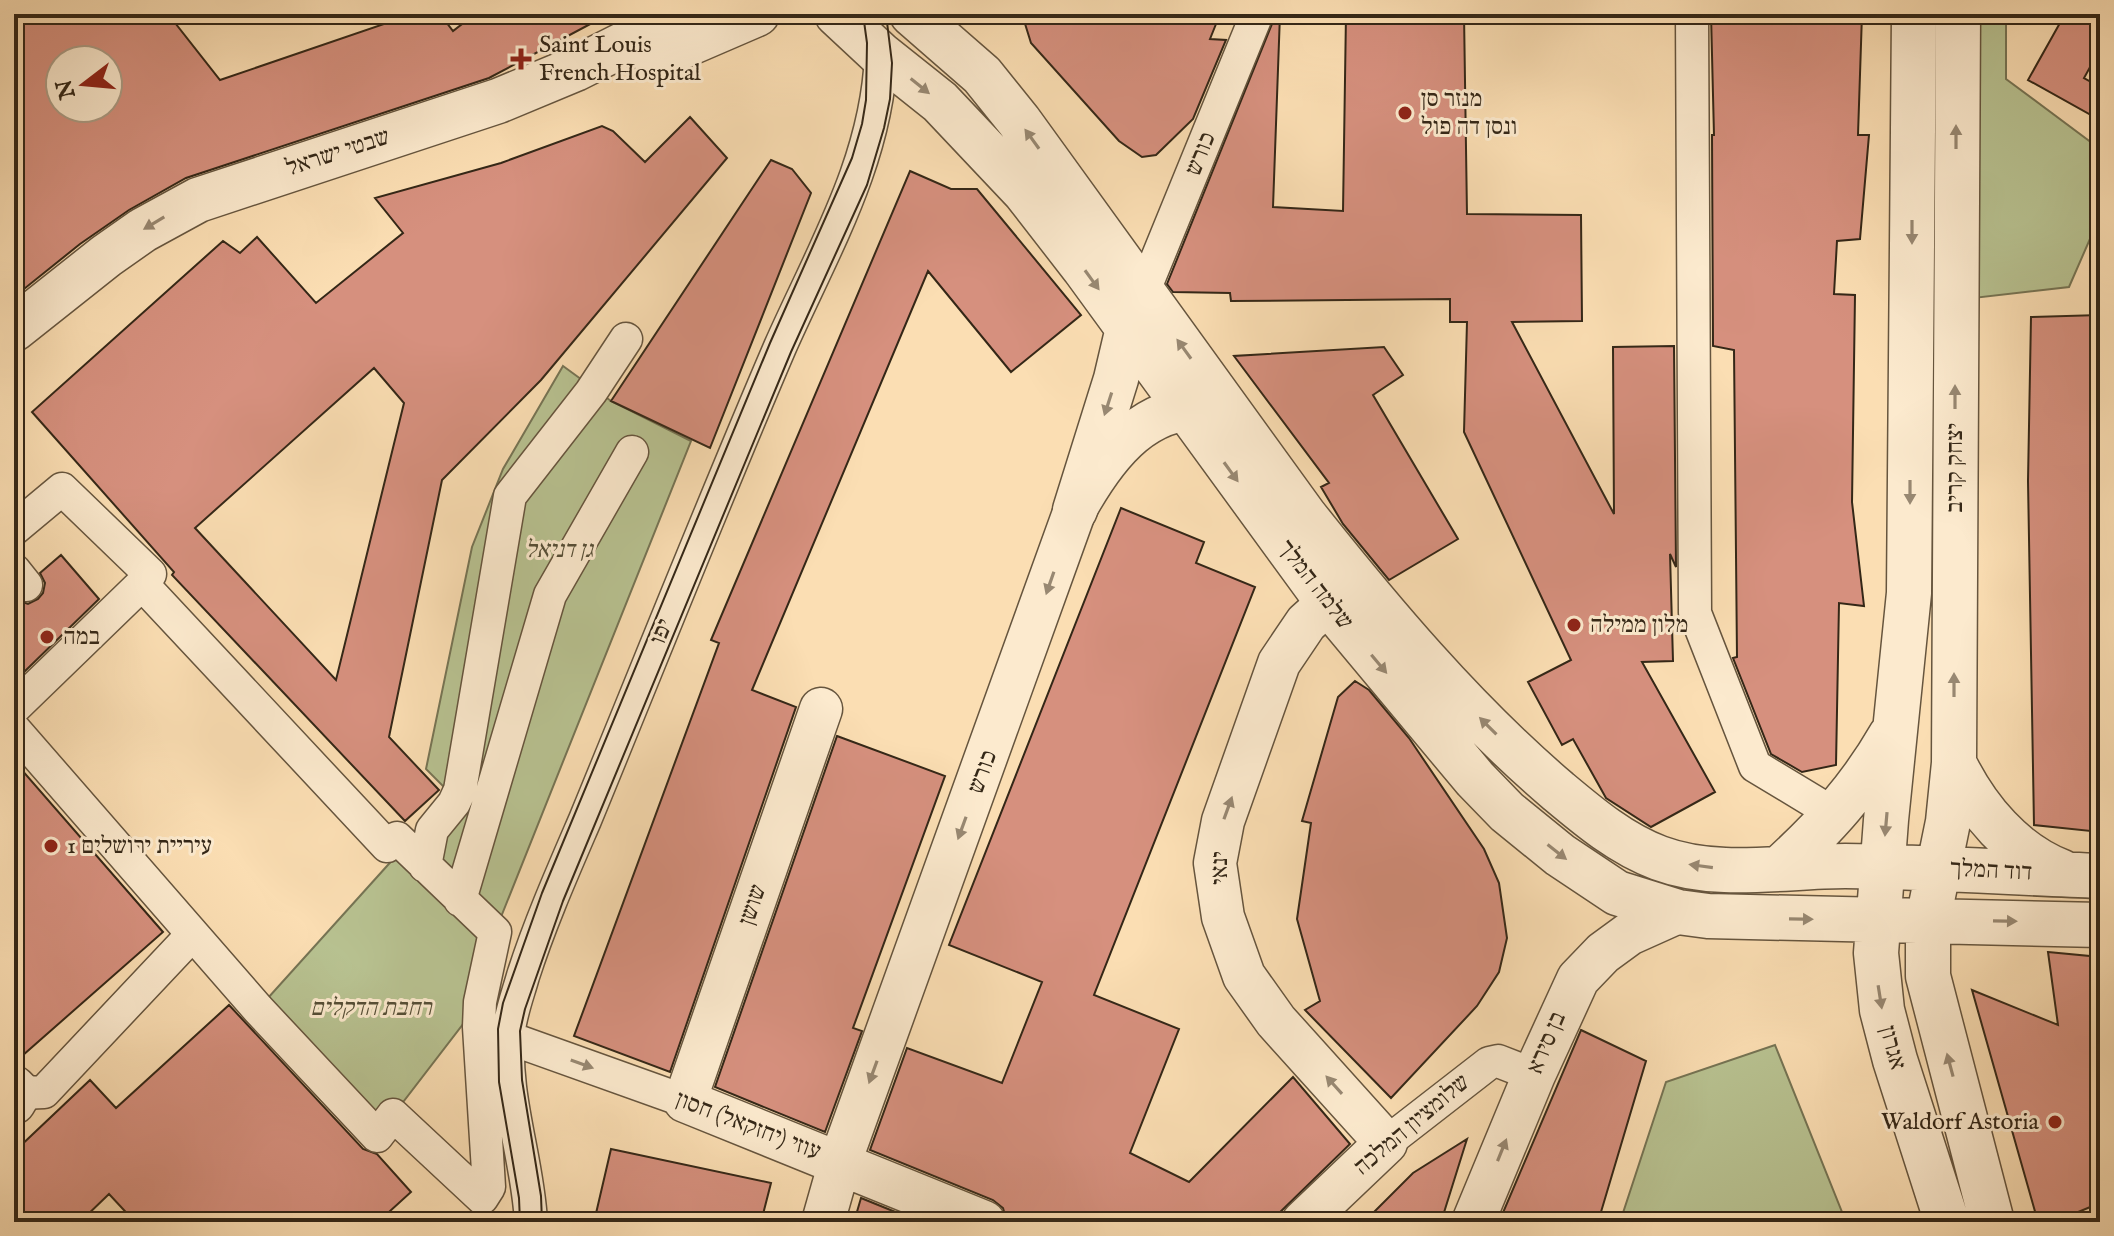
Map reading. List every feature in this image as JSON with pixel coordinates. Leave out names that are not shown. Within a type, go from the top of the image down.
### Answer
[{"type":"street","name":"שבטי ישראל","points":[[14,329],[118,247],[170,213],[198,200],[498,101],[575,69],[684,14]]},
{"type":"street","name":"שבטי ישראל","points":[[312,184],[533,112],[757,14]]},
{"type":"street","name":"שלמה המלך","points":[[912,14],[954,31],[982,75],[1019,121],[1136,311],[1186,409],[1339,588],[1475,779],[1507,812],[1560,855],[1617,893],[1678,912],[1735,918],[1928,920]]},
{"type":"street","name":"כורש","points":[[1136,311],[1257,14]]},
{"type":"street","points":[[1692,14],[1695,613],[1755,766],[1836,815]]},
{"type":"street","name":"יצחק קריב","points":[[1883,867],[1909,593],[1914,14]]},
{"type":"street","name":"יצחק קריב","points":[[1928,920],[1948,822],[1954,763],[1958,14]]},
{"type":"street","name":"שלמה המלך","points":[[834,15],[940,102],[984,146],[1230,412],[1304,515],[1339,588],[1541,776],[1612,833],[1635,848],[1661,859],[1730,870],[1883,867]]},
{"type":"street","name":"יפו","points":[[531,1222],[530,1197],[510,1081],[509,1038],[514,1006],[553,896],[780,347],[859,173],[873,126],[881,55]]},
{"type":"street","points":[[1075,510],[1136,311]]},
{"type":"street","points":[[425,866],[432,830],[454,803],[460,790],[510,496],[591,392],[626,339]]},
{"type":"street","name":"כורש","points":[[823,1222],[840,1162],[1075,510],[1095,474],[1112,451],[1129,436],[1161,416],[1186,409],[1230,412]]},
{"type":"street","points":[[460,900],[550,595],[632,452]]},
{"type":"street","points":[[14,529],[62,489],[150,574]]},
{"type":"street","points":[[14,708],[142,584],[387,846],[397,838],[495,932],[480,1014],[489,1187],[482,1198],[393,1115],[377,1136],[14,757]]},
{"type":"street","name":"ינאי","points":[[1339,588],[1306,623],[1279,663],[1223,821],[1215,863],[1223,917],[1244,976],[1276,1021],[1386,1143]]},
{"type":"street","name":"שושן","points":[[685,1101],[821,709]]},
{"type":"street","points":[[1779,869],[1836,815],[1862,782],[1897,726]]},
{"type":"street","points":[[14,729],[187,940]]},
{"type":"street","points":[[1954,763],[1973,797],[2011,841],[2030,856],[2085,875]]},
{"type":"street","name":"דוד המלך","points":[[1883,867],[2085,875]]},
{"type":"street","name":"אגרון","points":[[1883,867],[1876,953],[1882,1010],[1921,1146],[1947,1222]]},
{"type":"street","name":"בן סירא","points":[[1473,1222],[1578,979],[1603,953],[1629,934],[1678,912]]},
{"type":"street","points":[[1928,920],[1926,949],[1932,999],[1992,1222]]},
{"type":"street","name":"דוד המלך","points":[[1928,920],[2100,925]]},
{"type":"street","points":[[16,1094],[44,1092],[187,940]]},
{"type":"street","name":"עוזי (יחזקאל) חסון","points":[[509,1038],[685,1101],[984,1222]]},
{"type":"street","name":"שלומציון המלכה","points":[[1303,1222],[1386,1143],[1489,1063],[1498,1061],[1534,1075]]},
{"type":"green space","points":[[1970,14],[2006,14],[2006,79],[2100,149],[2100,216],[2069,287],[1965,299]]},
{"type":"green space","name":"גן דניאל","points":[[563,366],[611,401],[691,441],[495,932],[480,1002],[377,1136],[258,1009],[405,846],[447,790],[426,769],[472,547],[503,469]]},
{"type":"green space","points":[[1775,1045],[1846,1222],[1620,1222],[1666,1082]]},
{"type":"building","points":[[26,14],[168,14],[220,80],[387,23],[382,14],[440,14],[453,31],[475,14],[609,14],[489,78],[186,178],[129,210],[24,289],[14,278],[14,26]]},
{"type":"building","points":[[1022,14],[1220,14],[1210,39],[1226,40],[1193,119],[1156,155],[1142,157],[1119,141],[1031,43]]},
{"type":"building","points":[[1276,14],[1280,14],[1273,207],[1343,211],[1346,14],[1464,14],[1467,214],[1581,215],[1582,321],[1512,322],[1614,514],[1613,347],[1674,346],[1676,567],[1670,554],[1673,661],[1642,662],[1715,792],[1651,827],[1606,798],[1573,739],[1562,745],[1528,682],[1571,660],[1464,432],[1467,322],[1450,322],[1450,299],[1231,301],[1230,293],[1173,292],[1167,284]]},
{"type":"building","points":[[1711,14],[1862,14],[1858,135],[1869,135],[1860,239],[1837,241],[1834,294],[1855,295],[1852,502],[1864,606],[1839,603],[1836,765],[1802,772],[1771,754],[1733,658],[1737,657],[1734,350],[1713,346]]},
{"type":"building","points":[[2065,14],[2100,14],[2100,49],[2084,78],[2100,87],[2100,120],[2028,80]]},
{"type":"building","points":[[690,117],[727,158],[541,380],[442,480],[389,737],[439,790],[405,821],[172,575],[174,572],[32,412],[223,241],[240,253],[257,237],[316,303],[403,233],[375,198],[501,163],[602,126],[613,131],[645,162]],"holes":[[[374,368],[404,403],[336,680],[195,528]]]},
{"type":"building","points":[[771,160],[792,169],[811,193],[710,448],[611,401]]},
{"type":"building","points":[[910,171],[951,189],[977,189],[1081,315],[1011,372],[928,271],[752,690],[796,707],[670,1072],[574,1036],[719,643],[711,640]]},
{"type":"building","points":[[2100,315],[2100,832],[2034,825],[2028,481],[2031,317]]},
{"type":"building","points":[[1384,347],[1403,375],[1373,395],[1458,539],[1389,580],[1343,524],[1321,487],[1329,483],[1234,356]]},
{"type":"building","points":[[1121,508],[1204,542],[1196,563],[1255,587],[1094,995],[1179,1029],[1130,1153],[1189,1182],[1293,1077],[1350,1144],[1270,1222],[1007,1222],[1003,1208],[993,1200],[870,1150],[907,1048],[1002,1083],[1042,982],[949,945]]},
{"type":"building","name":"במה","points":[[61,555],[99,599],[23,673],[14,663],[14,599],[28,604],[38,599],[45,583],[40,573]]},
{"type":"building","points":[[1355,681],[1369,690],[1409,738],[1484,849],[1499,883],[1507,938],[1499,972],[1477,1006],[1391,1098],[1305,1010],[1320,1001],[1297,919],[1311,823],[1302,821],[1338,697]]},
{"type":"building","points":[[837,736],[945,776],[853,1028],[862,1031],[825,1132],[715,1087]]},
{"type":"building","name":"1 עיריית ירושלים","points":[[14,761],[163,932],[14,1063]]},
{"type":"building","name":"Waldorf Astoria","points":[[2048,952],[2100,957],[2100,1203],[2054,1222],[2038,1222],[1972,990],[2058,1025]]},
{"type":"building","points":[[229,1005],[363,1149],[377,1154],[411,1192],[378,1222],[135,1222],[109,1194],[80,1222],[14,1222],[14,1152],[90,1080],[116,1108]]},
{"type":"building","points":[[1581,1030],[1646,1061],[1598,1222],[1499,1222]]},
{"type":"building","points":[[1467,1139],[1441,1222],[1364,1222],[1413,1173]]},
{"type":"building","points":[[611,1149],[771,1183],[761,1222],[594,1222]]},
{"type":"building","points":[[861,1198],[920,1222],[854,1222]]},
{"type":"tram line","points":[[520,1222],[519,1198],[499,1082],[498,1029],[503,1003],[542,893],[770,343],[852,158],[866,100],[867,43],[863,14]]},
{"type":"tram line","points":[[542,1222],[541,1196],[522,1080],[520,1031],[525,1009],[563,901],[791,352],[867,185],[890,99],[892,63],[886,14]]},
{"type":"place","name":"Saint Louis French Hospital","points":[[521,59]]},
{"type":"place","name":"מנזר סן ונסן דה פול","points":[[1405,113]]},
{"type":"place","name":"מלון ממילה","points":[[1574,625]]},
{"type":"place","name":"במה","points":[[47,637]]},
{"type":"place","name":"1 עיריית ירושלים","points":[[51,846]]},
{"type":"place","name":"Waldorf Astoria","points":[[2055,1122]]},
{"type":"park label","name":"רחבת הדקלים","points":[[371,1008]]}]
